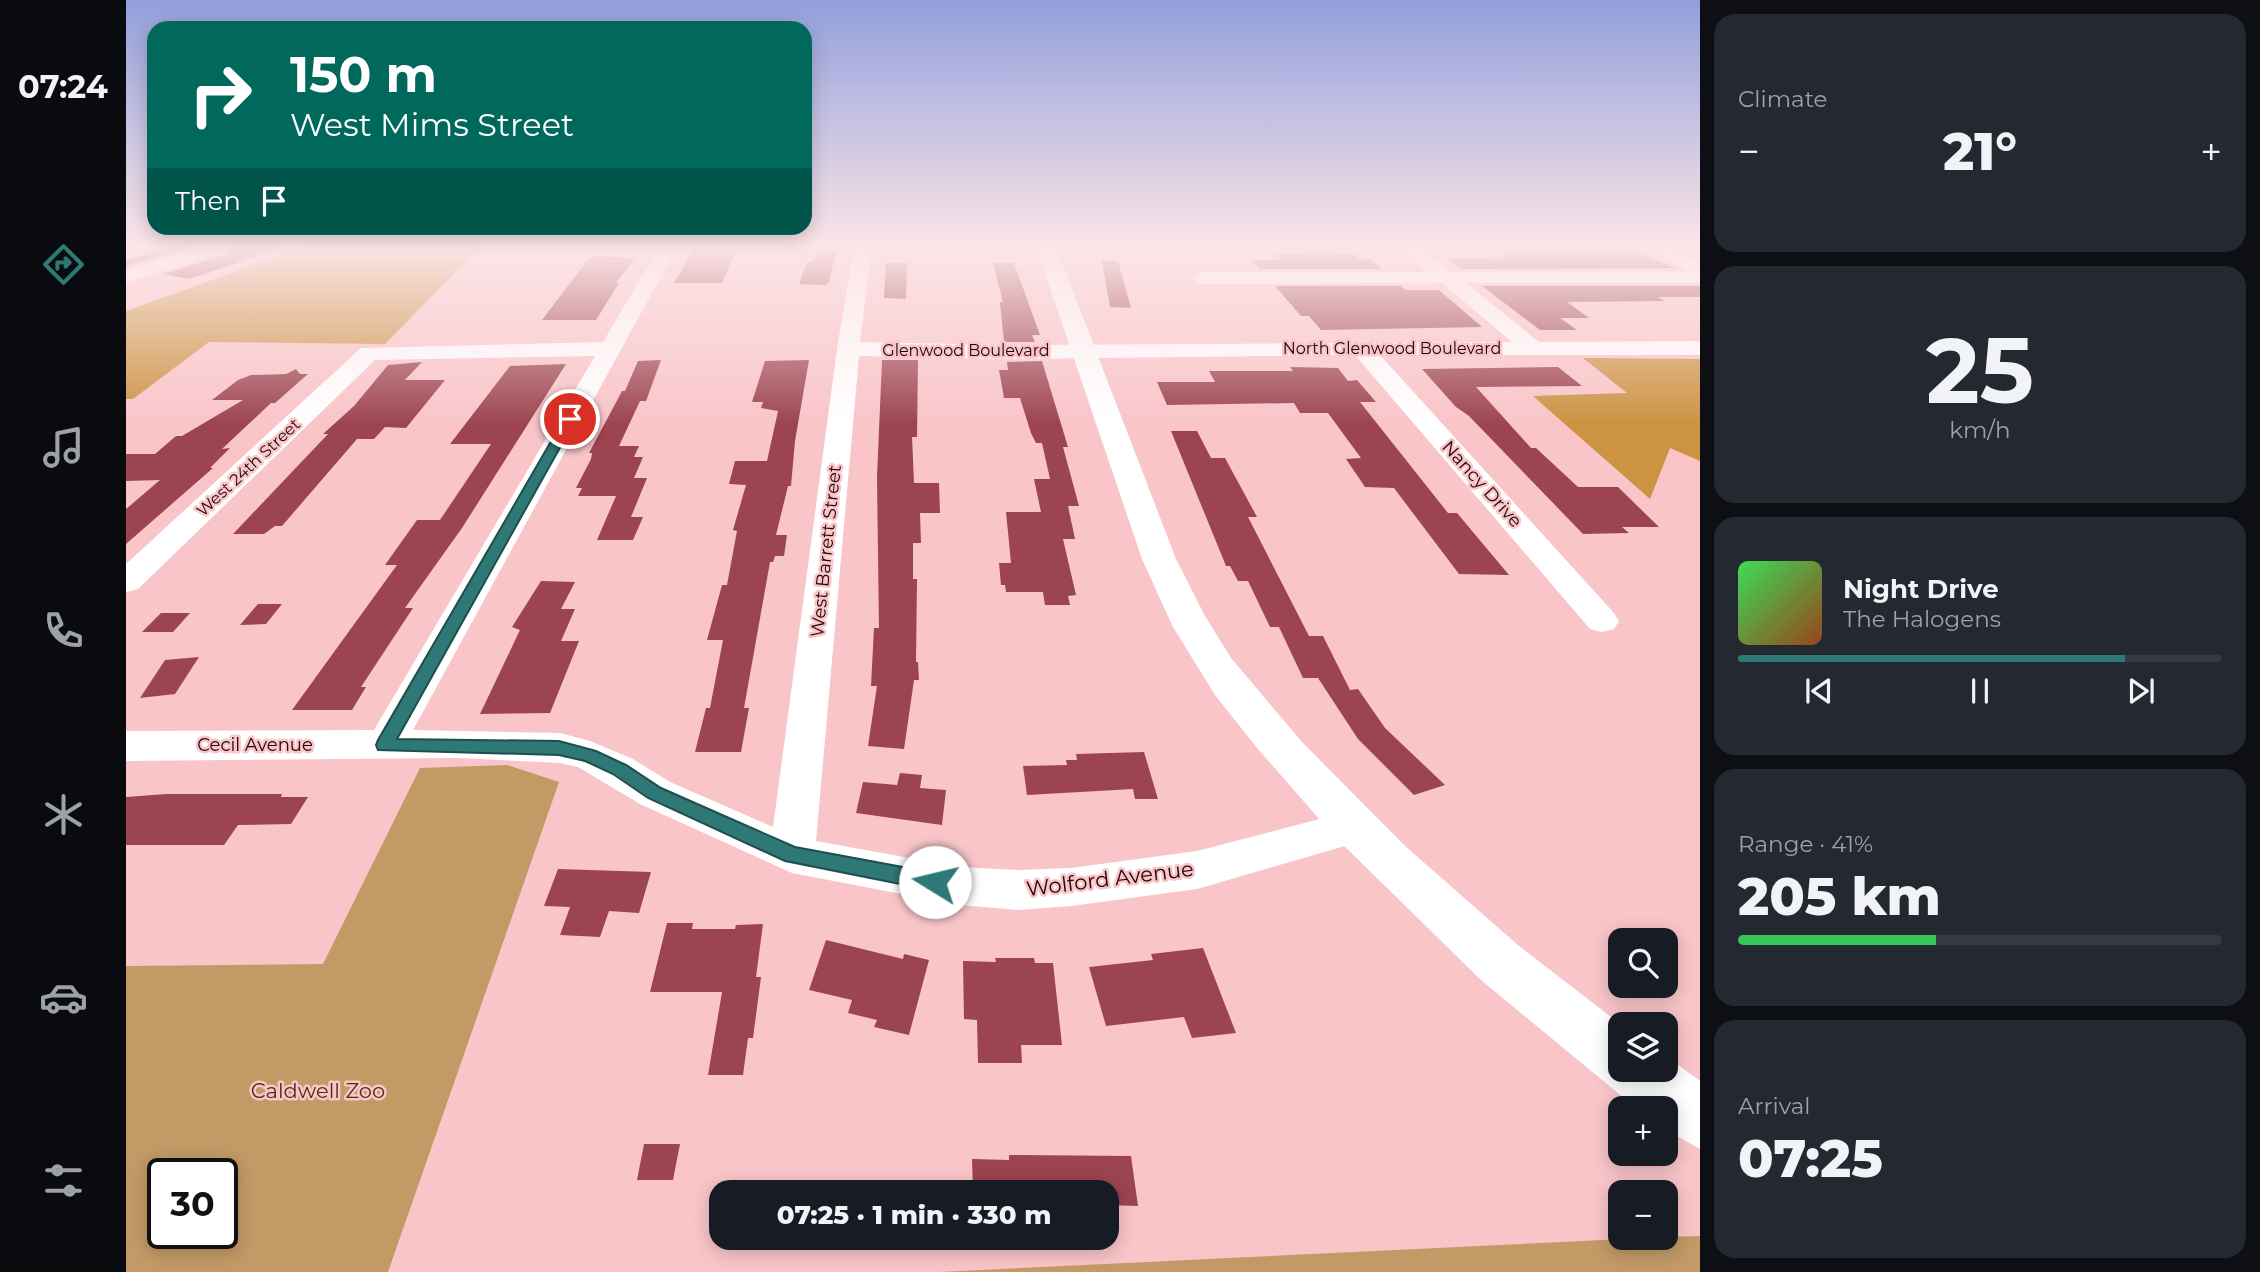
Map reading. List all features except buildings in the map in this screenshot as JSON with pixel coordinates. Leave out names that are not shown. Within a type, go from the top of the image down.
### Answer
[{"type":"main road","points":[[1068,306],[1159,559],[1180,606],[1228,682],[1275,741],[1354,827],[1443,914],[1608,1049]]},
{"type":"main road","points":[[1652,1082],[1700,1118]]},
{"type":"street","points":[[385,745],[634,306]]},
{"type":"street","name":"West Barrett Street","points":[[792,855],[854,306]]},
{"type":"street","points":[[1483,306],[1532,347]]},
{"type":"street","name":"Nancy Drive","points":[[1361,348],[1602,621]]},
{"type":"street","name":"North Glenwood Boulevard","points":[[1084,349],[1700,348]]},
{"type":"street","name":"West 24th Street","points":[[126,582],[369,352],[610,349]]},
{"type":"street","name":"Glenwood Boulevard","points":[[848,349],[1007,352],[1084,349]]},
{"type":"street","name":"Cecil Avenue","points":[[126,746],[385,745]]},
{"type":"street","name":"Wolford Avenue","points":[[385,745],[559,748],[590,756],[620,769],[654,793],[792,855],[947,884],[1018,890],[1071,887],[1197,870],[1354,827]]},
{"type":"green space","name":"Caldwell Zoo","points":[[507,765],[559,782],[388,1272],[126,1272],[126,966],[323,964],[420,768]]},
{"type":"green space","points":[[1700,1236],[1700,1272],[939,1272],[1608,1240],[1608,1250],[1678,1250],[1678,1237]]},
{"type":"shaded area","points":[[139,306],[422,306],[385,344],[209,342],[133,399],[126,399],[126,311]]},
{"type":"shaded area","points":[[1583,358],[1700,359],[1700,461],[1670,448],[1650,499],[1533,396],[1627,393]]},
{"type":"route","points":[[570,419],[385,745],[458,744],[559,748],[590,756],[620,769],[654,793],[792,855],[935,882]]}]
